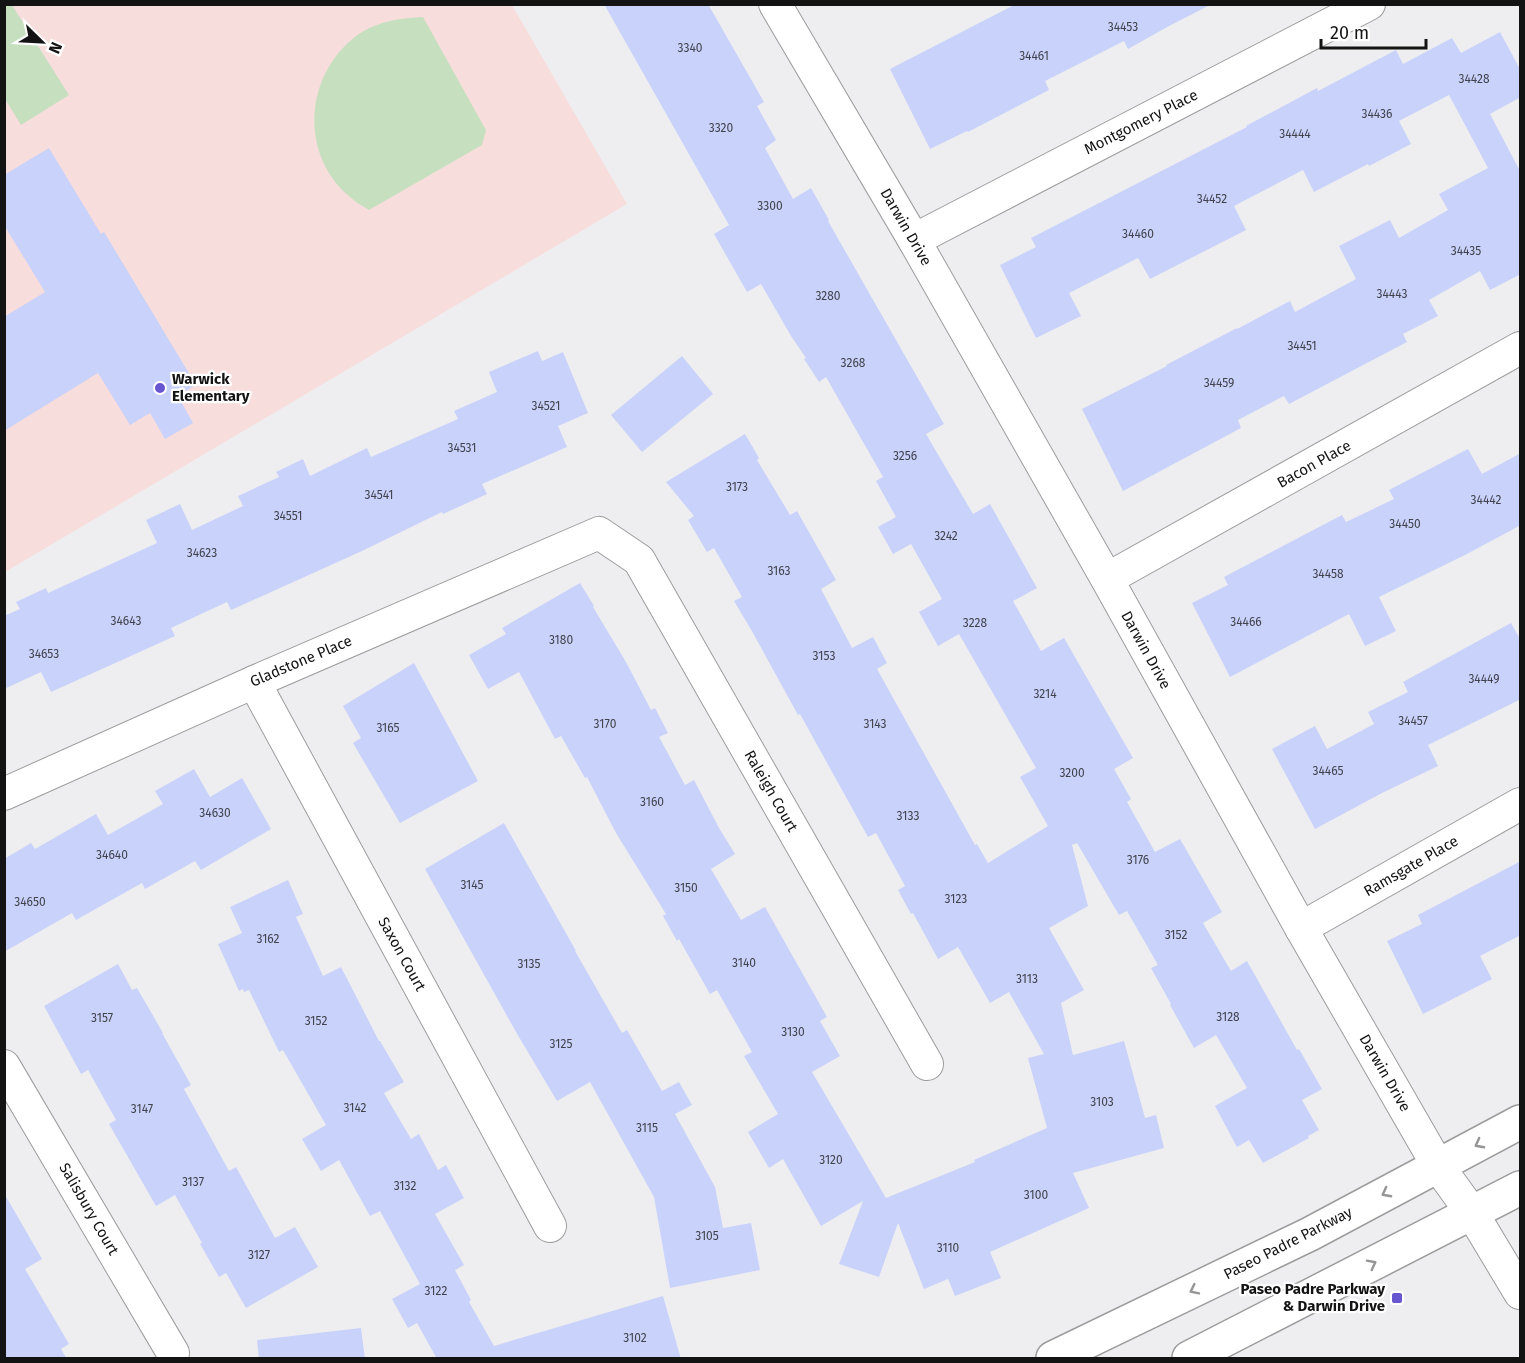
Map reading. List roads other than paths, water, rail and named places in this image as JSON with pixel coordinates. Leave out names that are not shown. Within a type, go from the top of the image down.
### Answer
[{"type":"main road","name":"Paseo Padre Parkway","points":[[1053,1359],[1310,1234],[1521,1122]]},
{"type":"main road","points":[[1189,1359],[1521,1188]]},
{"type":"street","name":"Darwin Drive","points":[[775,4],[914,240],[1107,579],[1301,928],[1438,1166],[1472,1213],[1521,1293]]},
{"type":"street","name":"Montgomery Place","points":[[914,240],[1369,4]]},
{"type":"street","name":"Bacon Place","points":[[1107,579],[1521,348]]},
{"type":"street","name":"Gladstone Place","points":[[4,794],[254,682],[599,533]]},
{"type":"street","name":"Raleigh Court","points":[[599,533],[639,560],[927,1064]]},
{"type":"street","name":"Saxon Court","points":[[254,682],[550,1226]]},
{"type":"street","name":"Ramsgate Place","points":[[1301,928],[1521,804]]},
{"type":"street","name":"Salisbury Court","points":[[4,1066],[173,1353]]},
{"type":"place","name":"Warwick Elementary","points":[[160,388]]},
{"type":"place","name":"Paseo Padre Parkway & Darwin Drive","points":[[1397,1298]]}]
